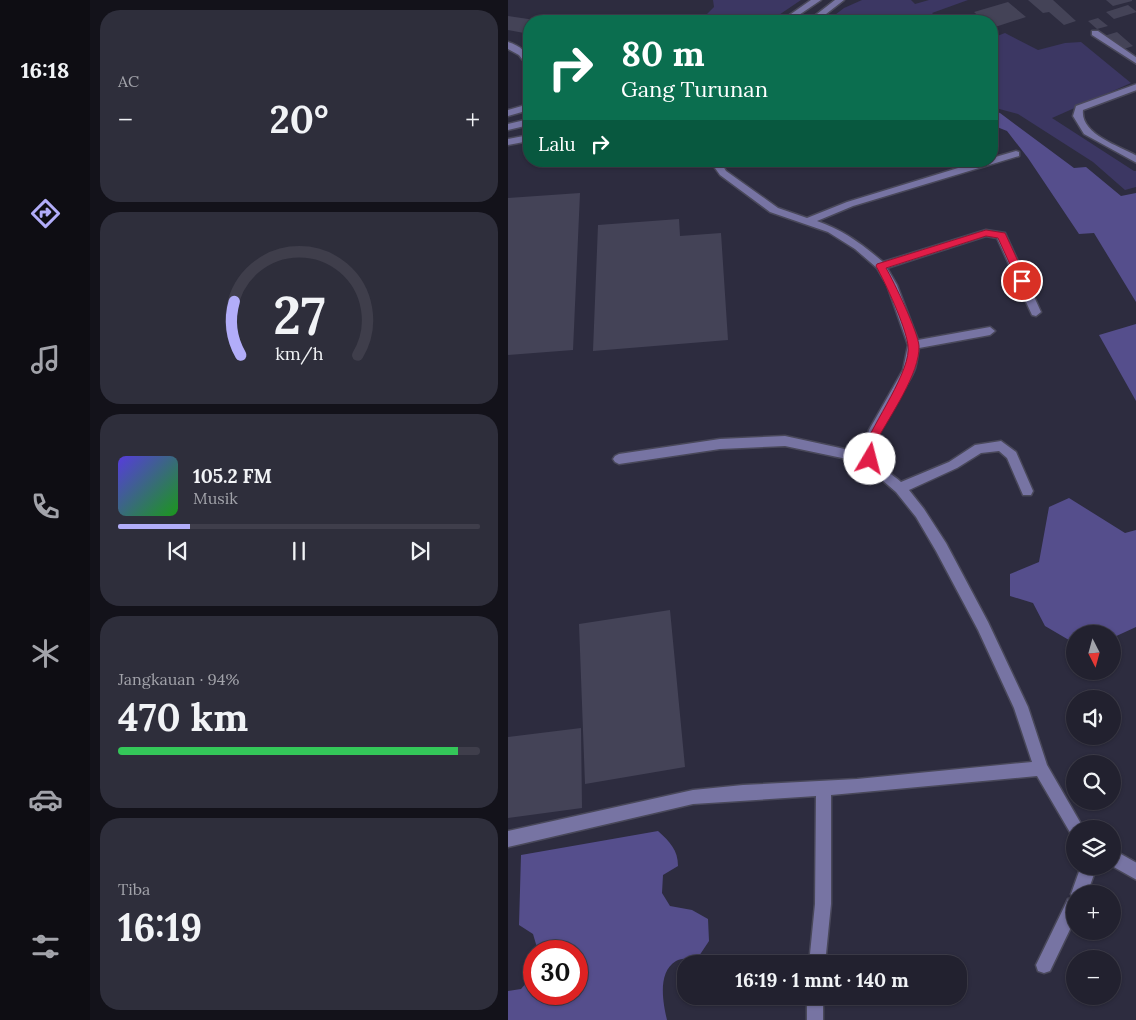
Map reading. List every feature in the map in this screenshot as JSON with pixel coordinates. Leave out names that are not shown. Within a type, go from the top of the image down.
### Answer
[{"type":"street","points":[[794,15],[817,0]]},
{"type":"street","points":[[820,15],[840,0]]},
{"type":"street","points":[[1094,34],[1136,62]]},
{"type":"street","points":[[508,46],[523,54]]},
{"type":"street","points":[[1136,87],[1079,108],[1078,116],[1087,132],[1136,160]]},
{"type":"street","points":[[508,113],[523,109]]},
{"type":"street","points":[[508,127],[523,123]]},
{"type":"street","points":[[508,142],[523,139]]},
{"type":"street","points":[[998,159],[1016,154]]},
{"type":"street","points":[[719,167],[723,174],[774,210],[832,230],[859,247],[881,266],[892,285],[914,346],[908,370],[876,430],[868,450],[870,459],[878,469],[900,488],[920,513],[941,547],[983,626],[1021,707],[1041,768],[1071,820]]},
{"type":"street","points":[[808,221],[850,204],[973,167]]},
{"type":"street","points":[[881,266],[986,233],[1001,235],[1036,312]]},
{"type":"street","points":[[914,346],[990,331]]},
{"type":"street","points":[[619,459],[720,444],[785,441],[870,459]]},
{"type":"street","points":[[900,488],[953,465],[979,448],[1001,446],[1012,455],[1028,491]]},
{"type":"street","points":[[508,839],[693,797],[743,792],[824,788],[1041,768]]},
{"type":"street","points":[[819,955],[823,894],[824,788]]},
{"type":"street","points":[[1121,863],[1136,872]]},
{"type":"street","points":[[1044,965],[1066,921]]},
{"type":"street","points":[[815,1005],[815,1020]]},
{"type":"shaded area","points":[[713,0],[801,0],[779,15],[706,15],[714,7]]},
{"type":"shaded area","points":[[862,0],[911,0],[915,4],[929,0],[968,0],[932,13],[934,15],[835,15],[844,8]]},
{"type":"shaded area","points":[[1005,33],[1038,50],[1065,43],[1081,42],[1131,83],[1052,118],[1136,171],[1136,187],[1125,190],[1093,162],[1018,114],[998,109],[998,36]]},
{"type":"shaded area","points":[[998,112],[1074,168],[1086,167],[1121,196],[1136,193],[1136,302],[1094,233],[1079,234],[1028,158],[1007,131],[998,127]]},
{"type":"shaded area","points":[[1137,324],[1136,401],[1099,335]]},
{"type":"shaded area","points":[[1069,498],[1125,533],[1136,530],[1136,627],[1121,634],[1121,625],[1066,625],[1066,638],[1045,626],[1033,603],[1010,596],[1010,574],[1039,562],[1049,507]]},
{"type":"shaded area","points":[[658,831],[666,839],[677,855],[678,866],[663,875],[662,893],[670,906],[692,910],[708,919],[709,941],[700,955],[677,955],[677,961],[666,972],[663,997],[667,1020],[508,1020],[508,991],[521,989],[523,987],[523,1005],[588,1005],[588,940],[535,940],[533,934],[519,925],[521,855]]},
{"type":"building","points":[[1028,0],[1053,0],[1076,21],[1064,25],[1049,12],[1043,13]]},
{"type":"building","points":[[1106,0],[1132,0],[1132,1],[1113,6]]},
{"type":"building","points":[[1008,2],[1026,17],[998,26],[998,15],[977,15],[974,12]]},
{"type":"building","points":[[1128,5],[1137,12],[1114,19],[1106,12]]},
{"type":"building","points":[[508,16],[523,18],[523,33],[508,30]]},
{"type":"building","points":[[1098,18],[1108,26],[1097,29],[1088,21]]},
{"type":"building","points":[[1117,32],[1133,46],[1121,50],[1104,36]]},
{"type":"building","points":[[580,193],[573,350],[508,355],[508,198]]},
{"type":"building","points":[[679,219],[680,236],[721,233],[728,340],[593,351],[598,225]]},
{"type":"building","points":[[670,610],[685,767],[585,784],[579,624]]},
{"type":"building","points":[[581,728],[582,808],[508,818],[508,737]]},
{"type":"route","points":[[870,459],[868,450],[876,430],[908,370],[914,346],[892,285],[881,266],[986,233],[1001,235],[1022,281]]}]
